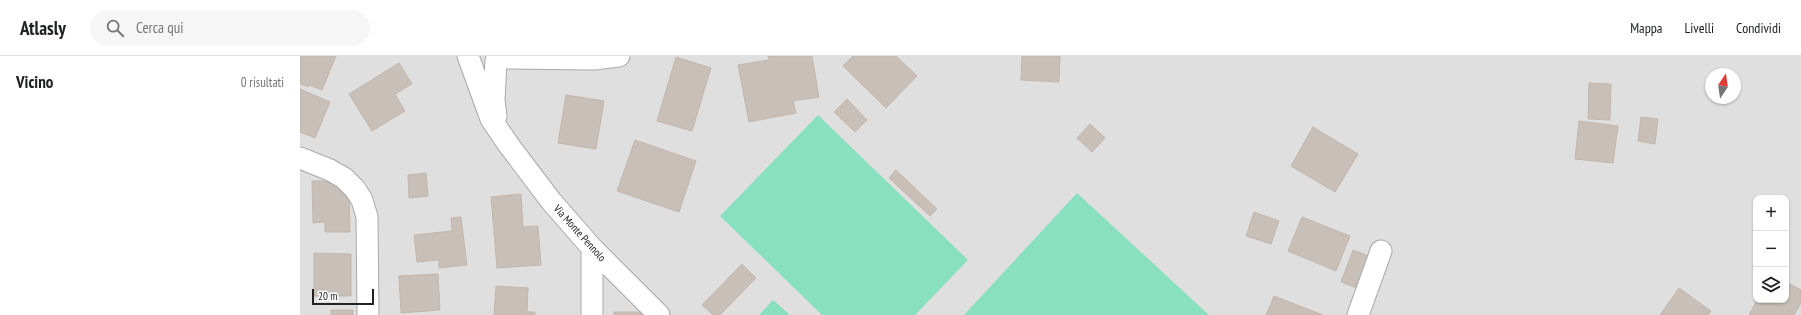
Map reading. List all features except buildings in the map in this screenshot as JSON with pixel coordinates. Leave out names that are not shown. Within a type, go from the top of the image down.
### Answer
[{"type":"street","points":[[469,56],[481,62],[489,63],[501,58],[619,56]]},
{"type":"street","name":"Via Monte Pennolo","points":[[469,56],[492,119],[508,144],[551,200],[592,248],[659,315]]},
{"type":"street","name":"Via Monte Pennolo","points":[[501,58],[494,97],[495,112],[499,126],[508,144]]},
{"type":"street","points":[[300,158],[330,170],[344,178],[355,189],[362,200],[367,218],[368,315]]},
{"type":"street","points":[[592,248],[592,315]]},
{"type":"street","points":[[1358,315],[1381,251]]},
{"type":"shaded area","points":[[300,56],[1801,56],[1801,315],[300,315]]},
{"type":"green space","points":[[818,115],[968,260],[915,315],[822,315],[720,216]]},
{"type":"green space","points":[[1077,193],[1209,315],[964,315]]},
{"type":"green space","points":[[773,300],[790,315],[759,315]]}]
